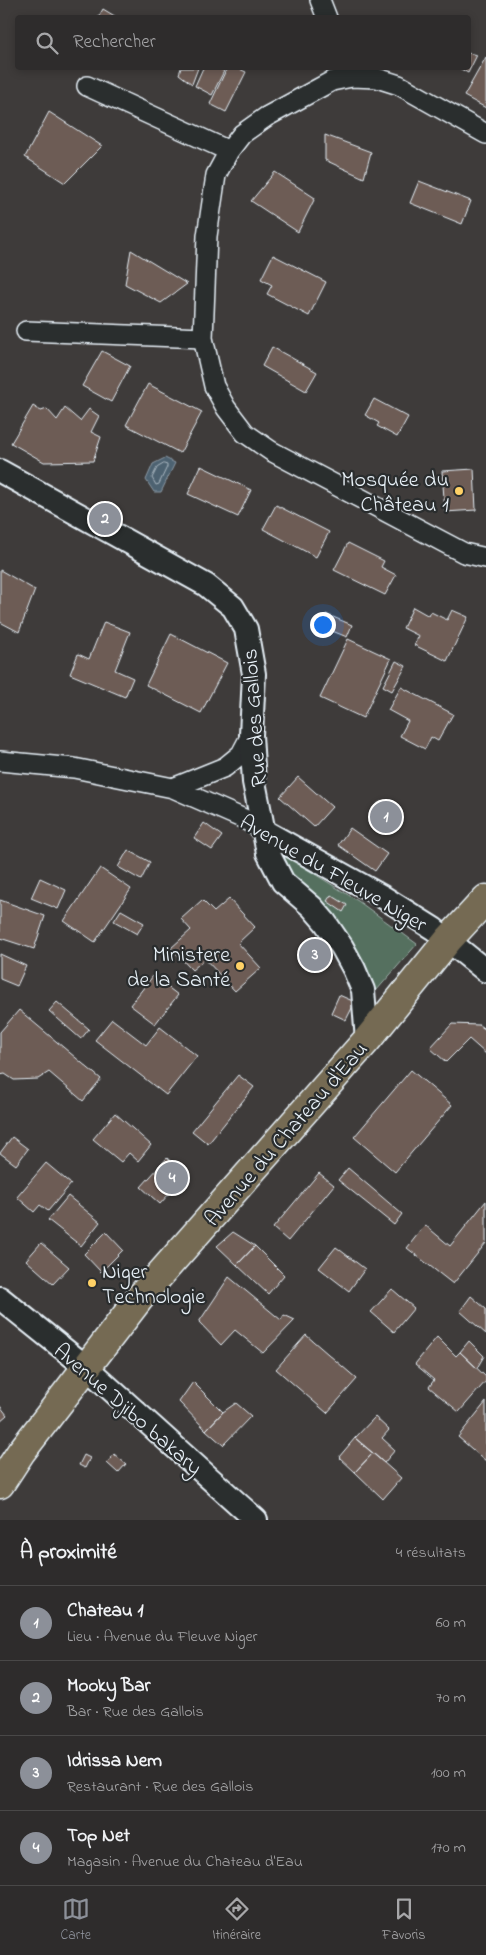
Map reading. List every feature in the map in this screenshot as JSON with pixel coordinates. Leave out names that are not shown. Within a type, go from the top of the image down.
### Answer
[{"type":"main road","name":"Avenue du Chateau d'Eau","points":[[0,1484],[22,1452],[142,1295],[367,1040],[449,940],[486,899]]},
{"type":"street","points":[[320,0],[326,15]]},
{"type":"street","points":[[486,134],[399,85],[350,72],[266,117],[242,134],[229,151],[216,175],[207,236],[202,338],[214,386],[244,434],[271,451],[464,553],[486,558]]},
{"type":"street","points":[[87,86],[229,151]]},
{"type":"street","points":[[26,331],[202,338]]},
{"type":"street","name":"Rue des Gallois","points":[[0,470],[206,585],[233,607],[246,629],[254,674],[251,735],[254,782],[266,832],[268,854],[283,882],[312,907],[325,922],[354,969],[363,990],[367,1040]]},
{"type":"street","points":[[173,788],[225,767],[241,754],[251,735]]},
{"type":"street","name":"Avenue du Fleuve Niger","points":[[0,761],[74,768],[173,788],[244,820],[383,897],[449,940],[486,971]]},
{"type":"street","name":"Avenue Djibo bakary","points":[[0,1298],[86,1368],[256,1520]]},
{"type":"green space","points":[[284,855],[358,901],[417,944],[376,991],[277,862]]},
{"type":"water","points":[[165,458],[175,463],[161,492],[154,492],[146,480],[153,464]]},
{"type":"building","points":[[103,9],[113,15],[100,15]]},
{"type":"building","points":[[471,54],[477,55],[471,67]]},
{"type":"building","points":[[486,57],[486,108],[464,96]]},
{"type":"building","points":[[180,70],[197,70],[192,84],[179,74]]},
{"type":"building","points":[[202,70],[224,71],[212,95],[195,86]]},
{"type":"building","points":[[226,70],[242,70],[246,72],[226,112],[210,104]]},
{"type":"building","points":[[49,112],[102,146],[65,183],[25,157]]},
{"type":"building","points":[[325,135],[371,152],[364,178],[325,160]]},
{"type":"building","points":[[275,172],[315,198],[298,232],[251,201]]},
{"type":"building","points":[[419,181],[471,201],[462,224],[410,203]]},
{"type":"building","points":[[131,250],[187,284],[161,303],[125,284]]},
{"type":"building","points":[[273,255],[326,282],[309,316],[267,294],[272,285],[261,279]]},
{"type":"building","points":[[272,347],[317,372],[306,391],[262,366]]},
{"type":"building","points":[[102,351],[130,366],[111,402],[82,386]]},
{"type":"building","points":[[148,384],[202,412],[180,453],[126,425]]},
{"type":"building","points":[[374,399],[408,417],[397,437],[377,426],[379,423],[365,415]]},
{"type":"building","points":[[33,406],[41,411],[47,409],[57,420],[65,408],[80,421],[89,409],[99,416],[91,432],[101,437],[93,461],[44,462],[11,443]]},
{"type":"building","points":[[201,466],[251,490],[238,517],[188,494]]},
{"type":"building","name":"Mosquée du Château 1","points":[[474,469],[476,510],[445,512],[442,471]]},
{"type":"building","points":[[276,505],[329,532],[316,557],[263,529]]},
{"type":"building","points":[[348,543],[384,561],[381,567],[396,575],[385,595],[334,570]]},
{"type":"building","points":[[0,570],[35,590],[19,632],[0,622]]},
{"type":"building","points":[[413,607],[429,616],[431,612],[447,620],[452,610],[468,617],[447,661],[414,645],[419,636],[403,628]]},
{"type":"building","points":[[326,614],[352,625],[347,637],[320,626]]},
{"type":"building","points":[[104,622],[130,632],[115,670],[133,678],[125,697],[70,674],[78,654],[89,659]]},
{"type":"building","points":[[171,634],[227,663],[201,713],[146,685]]},
{"type":"building","points":[[348,639],[391,659],[363,718],[320,698]]},
{"type":"building","points":[[396,661],[406,666],[392,691],[383,686]]},
{"type":"building","points":[[401,687],[453,714],[438,741],[431,737],[425,749],[400,736],[408,721],[388,710]]},
{"type":"building","points":[[298,777],[332,807],[314,827],[280,797]]},
{"type":"building","points":[[386,801],[392,802],[397,806],[401,811],[401,823],[397,828],[392,832],[386,833],[380,832],[375,828],[371,823],[370,817],[371,811],[375,806],[380,802]]},
{"type":"building","points":[[204,823],[222,836],[212,850],[194,838]]},
{"type":"building","points":[[350,828],[387,854],[375,871],[338,845]]},
{"type":"building","points":[[128,850],[150,862],[141,880],[118,867]]},
{"type":"building","points":[[100,868],[131,889],[95,942],[64,921]]},
{"type":"building","points":[[40,878],[66,890],[58,909],[31,898]]},
{"type":"building","points":[[331,895],[347,905],[343,912],[327,901]]},
{"type":"building","points":[[229,899],[255,927],[238,943],[261,968],[235,991],[205,959],[192,970],[171,948],[191,930],[181,919],[202,900],[214,912]]},
{"type":"building","points":[[0,900],[45,916],[34,949],[0,938]]},
{"type":"building","points":[[121,910],[144,923],[137,934],[114,921]]},
{"type":"building","points":[[0,954],[26,966],[17,986],[0,979]]},
{"type":"building","points":[[153,976],[178,995],[155,1024],[130,1005]]},
{"type":"building","points":[[339,995],[355,1002],[346,1020],[331,1013]]},
{"type":"building","points":[[57,1002],[89,1029],[81,1039],[49,1011]]},
{"type":"building","points":[[19,1010],[101,1079],[83,1101],[49,1072],[38,1079],[14,1080],[5,1074],[0,1075],[0,1032]]},
{"type":"building","points":[[112,1019],[146,1045],[160,1027],[197,1056],[166,1095],[95,1040]]},
{"type":"building","points":[[452,1024],[479,1025],[486,1030],[486,1054],[469,1039],[446,1062],[430,1048]]},
{"type":"building","points":[[411,1070],[452,1105],[395,1172],[354,1137]]},
{"type":"building","points":[[238,1075],[254,1087],[208,1144],[192,1131]]},
{"type":"building","points":[[115,1113],[151,1145],[138,1161],[129,1153],[121,1162],[93,1139]]},
{"type":"building","points":[[12,1137],[28,1149],[16,1165],[0,1153]]},
{"type":"building","points":[[167,1158],[186,1175],[160,1204],[141,1187]]},
{"type":"building","points":[[46,1163],[71,1184],[48,1211],[40,1205],[34,1212],[17,1197]]},
{"type":"building","points":[[348,1168],[402,1214],[394,1225],[338,1180]]},
{"type":"building","points":[[319,1173],[334,1185],[288,1241],[273,1228]]},
{"type":"building","points":[[68,1196],[100,1222],[81,1246],[48,1220]]},
{"type":"building","points":[[486,1201],[486,1243],[453,1284],[407,1248],[425,1225],[450,1246]]},
{"type":"building","points":[[106,1232],[123,1250],[101,1272],[84,1254]]},
{"type":"building","points":[[233,1232],[255,1246],[237,1265],[217,1246]]},
{"type":"building","points":[[41,1243],[69,1267],[53,1284],[26,1260]]},
{"type":"building","points":[[255,1246],[284,1275],[268,1294],[237,1265]]},
{"type":"building","points":[[336,1247],[365,1269],[349,1291],[319,1268]]},
{"type":"building","points":[[229,1277],[281,1320],[284,1315],[295,1320],[263,1353],[235,1330],[221,1345],[199,1322]]},
{"type":"building","points":[[392,1289],[414,1308],[394,1332],[371,1312]]},
{"type":"building","points":[[471,1296],[486,1309],[486,1334],[460,1311]]},
{"type":"building","points":[[306,1335],[357,1379],[327,1413],[276,1369]]},
{"type":"building","points":[[437,1337],[456,1356],[460,1352],[486,1377],[486,1381],[459,1412],[429,1387],[434,1380],[415,1364]]},
{"type":"building","points":[[469,1341],[484,1356],[477,1368],[460,1352]]},
{"type":"building","points":[[193,1382],[223,1412],[206,1430],[179,1402]]},
{"type":"building","points":[[486,1402],[486,1461],[458,1437]]},
{"type":"building","points":[[236,1403],[251,1416],[223,1445],[206,1430],[223,1412]]},
{"type":"building","points":[[0,1406],[7,1415],[0,1421]]},
{"type":"building","points":[[375,1417],[389,1430],[382,1438],[395,1450],[384,1463],[355,1438]]},
{"type":"building","points":[[355,1438],[373,1453],[355,1472],[339,1457]]},
{"type":"building","points":[[373,1453],[401,1478],[383,1499],[355,1472]]},
{"type":"building","points":[[114,1454],[126,1464],[118,1473],[107,1463]]},
{"type":"building","points":[[84,1455],[90,1458],[85,1468],[79,1465]]},
{"type":"place","name":"Mosquée du Château 1","points":[[459,491]]},
{"type":"place","name":"Mooky Bar","points":[[105,519]]},
{"type":"place","name":"Chateau 1","points":[[386,817]]},
{"type":"place","name":"Idrissa Nem","points":[[315,955]]},
{"type":"place","name":"Ministere de la Santé","points":[[240,966]]},
{"type":"place","name":"Top Net","points":[[172,1178]]},
{"type":"place","name":"Niger Technologie","points":[[92,1283]]}]
